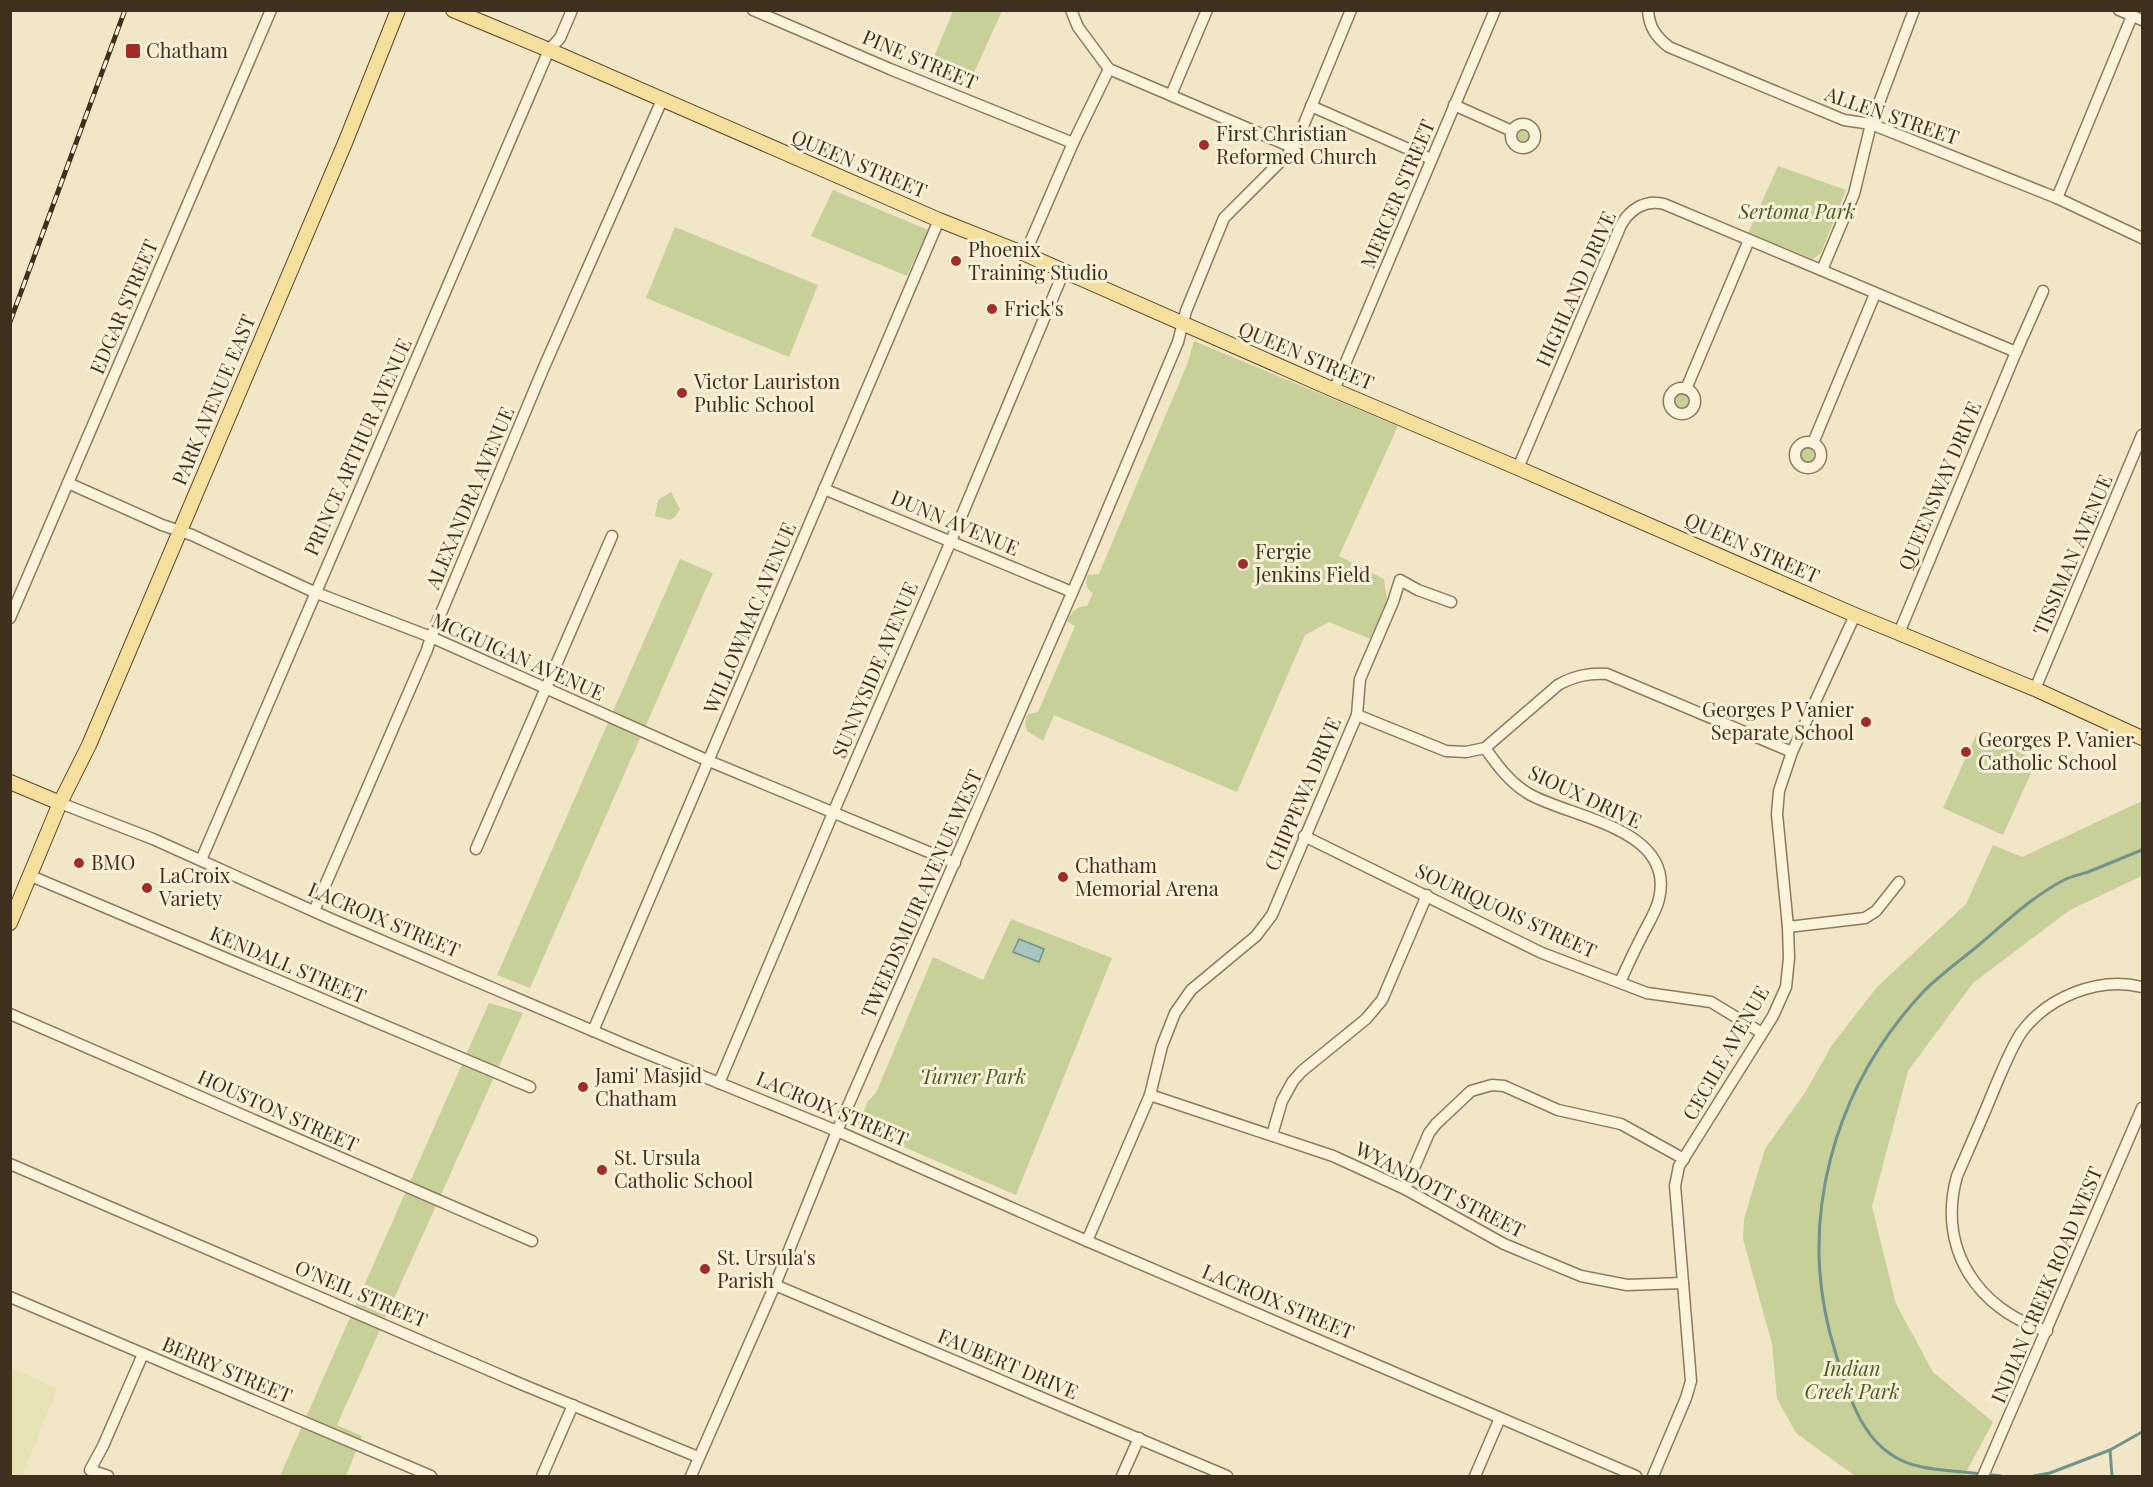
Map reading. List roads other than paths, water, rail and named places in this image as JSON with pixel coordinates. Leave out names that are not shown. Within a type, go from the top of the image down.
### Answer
[{"type":"main road","name":"PARK AVENUE EAST","points":[[10,923],[60,803],[89,745],[345,143],[398,10]]},
{"type":"main road","name":"QUEEN STREET","points":[[453,10],[939,220],[1025,254],[1856,615],[2035,689],[2142,738]]},
{"type":"main road","name":"LACROIX STREET","points":[[10,782],[60,803]]},
{"type":"street","name":"EDGAR STREET","points":[[10,618],[271,10]]},
{"type":"street","name":"PRINCE ARTHUR AVENUE","points":[[201,860],[314,592],[549,50],[560,38],[572,10]]},
{"type":"street","name":"PINE STREET","points":[[753,10],[890,69],[1073,143]]},
{"type":"street","points":[[1071,10],[1078,27],[1109,69],[1294,148],[1351,10]]},
{"type":"street","points":[[1171,95],[1207,10]]},
{"type":"street","name":"MERCER STREET","points":[[1334,390],[1495,10]]},
{"type":"street","name":"ALLEN STREET","points":[[1648,10],[1653,30],[1660,40],[1670,47],[1844,120],[1871,124],[2057,198],[2142,238]]},
{"type":"street","points":[[1822,270],[1854,194],[1871,124],[1914,10]]},
{"type":"street","points":[[2057,198],[2137,18],[2119,10]]},
{"type":"street","points":[[1025,254],[1073,143],[1109,69]]},
{"type":"street","name":"ALEXANDRA AVENUE","points":[[314,911],[418,671],[544,367],[662,100]]},
{"type":"street","points":[[1454,105],[1512,131]]},
{"type":"street","points":[[1311,106],[1431,159]]},
{"type":"street","name":"TWEEDSMUIR AVENUE WEST","points":[[691,1476],[775,1285],[837,1131],[955,863],[1175,350],[1186,311],[1224,218],[1294,148]]},
{"type":"street","name":"HIGHLAND DRIVE","points":[[1518,468],[1621,225],[1632,211],[1650,203],[1659,203],[2016,352]]},
{"type":"street","name":"WILLOWMAC AVENUE","points":[[593,1031],[939,220]]},
{"type":"street","points":[[1686,389],[1749,240]]},
{"type":"street","name":"SUNNYSIDE AVENUE","points":[[719,1083],[1064,271]]},
{"type":"street","name":"QUEENSWAY DRIVE","points":[[1899,633],[2043,291]]},
{"type":"street","points":[[1813,443],[1875,294]]},
{"type":"street","name":"TISSIMAN AVENUE","points":[[2035,689],[2142,435]]},
{"type":"street","name":"MCGUIGAN AVENUE","points":[[68,483],[197,537],[314,592],[431,638],[709,761],[955,863]]},
{"type":"street","name":"DUNN AVENUE","points":[[824,489],[1072,592]]},
{"type":"street","points":[[476,849],[612,536]]},
{"type":"street","points":[[1357,715],[1360,679],[1400,580],[1418,590],[1450,602]]},
{"type":"street","name":"CECILE AVENUE","points":[[1653,1476],[1691,1381],[1675,1186],[1679,1167],[1773,1016],[1786,987],[1789,958],[1788,927],[1777,814],[1779,791],[1792,752],[1856,615]]},
{"type":"street","points":[[1485,747],[1558,685],[1579,675],[1597,673],[1616,676],[1792,752]]},
{"type":"street","name":"CHIPPEWA DRIVE","points":[[1087,1241],[1150,1095],[1161,1046],[1180,1004],[1191,990],[1256,936],[1272,915],[1357,715],[1446,751],[1466,752],[1485,747]]},
{"type":"street","name":"SIOUX DRIVE","points":[[1485,747],[1512,782],[1526,792],[1542,801],[1624,832],[1638,840],[1655,862],[1660,878],[1659,899],[1620,982]]},
{"type":"street","name":"LACROIX STREET","points":[[60,803],[201,860],[593,1031],[837,1131],[1087,1241],[1636,1476]]},
{"type":"street","name":"SOURIQUOIS STREET","points":[[1305,836],[1542,953],[1647,993],[1711,1002],[1762,1033]]},
{"type":"street","name":"KENDALL STREET","points":[[31,876],[530,1087]]},
{"type":"street","points":[[1788,927],[1865,918],[1876,911],[1899,882]]},
{"type":"street","points":[[1272,1135],[1282,1101],[1293,1081],[1366,1019],[1382,1000],[1427,895]]},
{"type":"street","points":[[2047,1331],[2001,1309],[1987,1297],[1969,1274],[1954,1236],[1952,1214],[1957,1176],[2013,1047],[2031,1021],[2054,1004],[2089,988],[2118,985],[2142,987]]},
{"type":"street","name":"HOUSTON STREET","points":[[10,1014],[532,1241]]},
{"type":"street","points":[[1405,1189],[1429,1132],[1472,1091],[1492,1085],[1504,1086],[1558,1110],[1621,1124],[1684,1159]]},
{"type":"street","name":"WYANDOTT STREET","points":[[1150,1095],[1333,1156],[1405,1189],[1503,1244],[1581,1276],[1628,1285],[1683,1283]]},
{"type":"street","name":"INDIAN CREEK ROAD WEST","points":[[1983,1476],[2142,1108]]},
{"type":"street","name":"O'NEIL STREET","points":[[10,1164],[698,1457]]},
{"type":"street","name":"FAUBERT DRIVE","points":[[775,1285],[1227,1476]]},
{"type":"street","name":"BERRY STREET","points":[[10,1297],[431,1476]]},
{"type":"street","points":[[108,1476],[90,1470],[104,1446],[143,1354]]},
{"type":"street","points":[[542,1476],[573,1405]]},
{"type":"street","points":[[1474,1476],[1500,1418]]},
{"type":"street","points":[[1122,1476],[1139,1438]]},
{"type":"water","points":[[1019,939],[1044,949],[1039,962],[1013,952]]},
{"type":"waterway","points":[[1980,1474],[1922,1467],[1902,1461],[1886,1451],[1862,1423],[1835,1351],[1824,1303],[1819,1254],[1822,1206],[1830,1159],[1845,1114],[1866,1070],[1892,1029],[1924,991],[2043,893],[2066,879],[2142,850]]},
{"type":"waterway","points":[[2034,1476],[2050,1473],[2110,1450],[2142,1432]]},
{"type":"waterway","points":[[2110,1450],[2112,1476]]},
{"type":"waterway","points":[[1992,1475],[2001,1476]]},
{"type":"railway","points":[[10,322],[125,10]]},
{"type":"place","name":"Chatham","points":[[133,51]]},
{"type":"place","name":"First Christian Reformed Church","points":[[1204,145]]},
{"type":"place","name":"Phoenix Training Studio","points":[[956,261]]},
{"type":"place","name":"Frick's","points":[[992,309]]},
{"type":"place","name":"Victor Lauriston Public School","points":[[682,393]]},
{"type":"place","name":"Fergie Jenkins Field","points":[[1243,564]]},
{"type":"place","name":"Georges P Vanier Separate School","points":[[1866,722]]},
{"type":"place","name":"Georges P. Vanier Catholic School","points":[[1966,752]]},
{"type":"place","name":"BMO","points":[[79,863]]},
{"type":"place","name":"Chatham Memorial Arena","points":[[1063,877]]},
{"type":"place","name":"LaCroix Variety","points":[[147,888]]},
{"type":"place","name":"Jami' Masjid Chatham","points":[[583,1087]]},
{"type":"place","name":"St. Ursula Catholic School","points":[[602,1170]]},
{"type":"place","name":"St. Ursula's Parish","points":[[705,1269]]},
{"type":"park label","name":"Sertoma Park","points":[[1797,212]]},
{"type":"park label","name":"Turner Park","points":[[973,1077]]},
{"type":"park label","name":"Indian Creek Park","points":[[1852,1380]]}]
